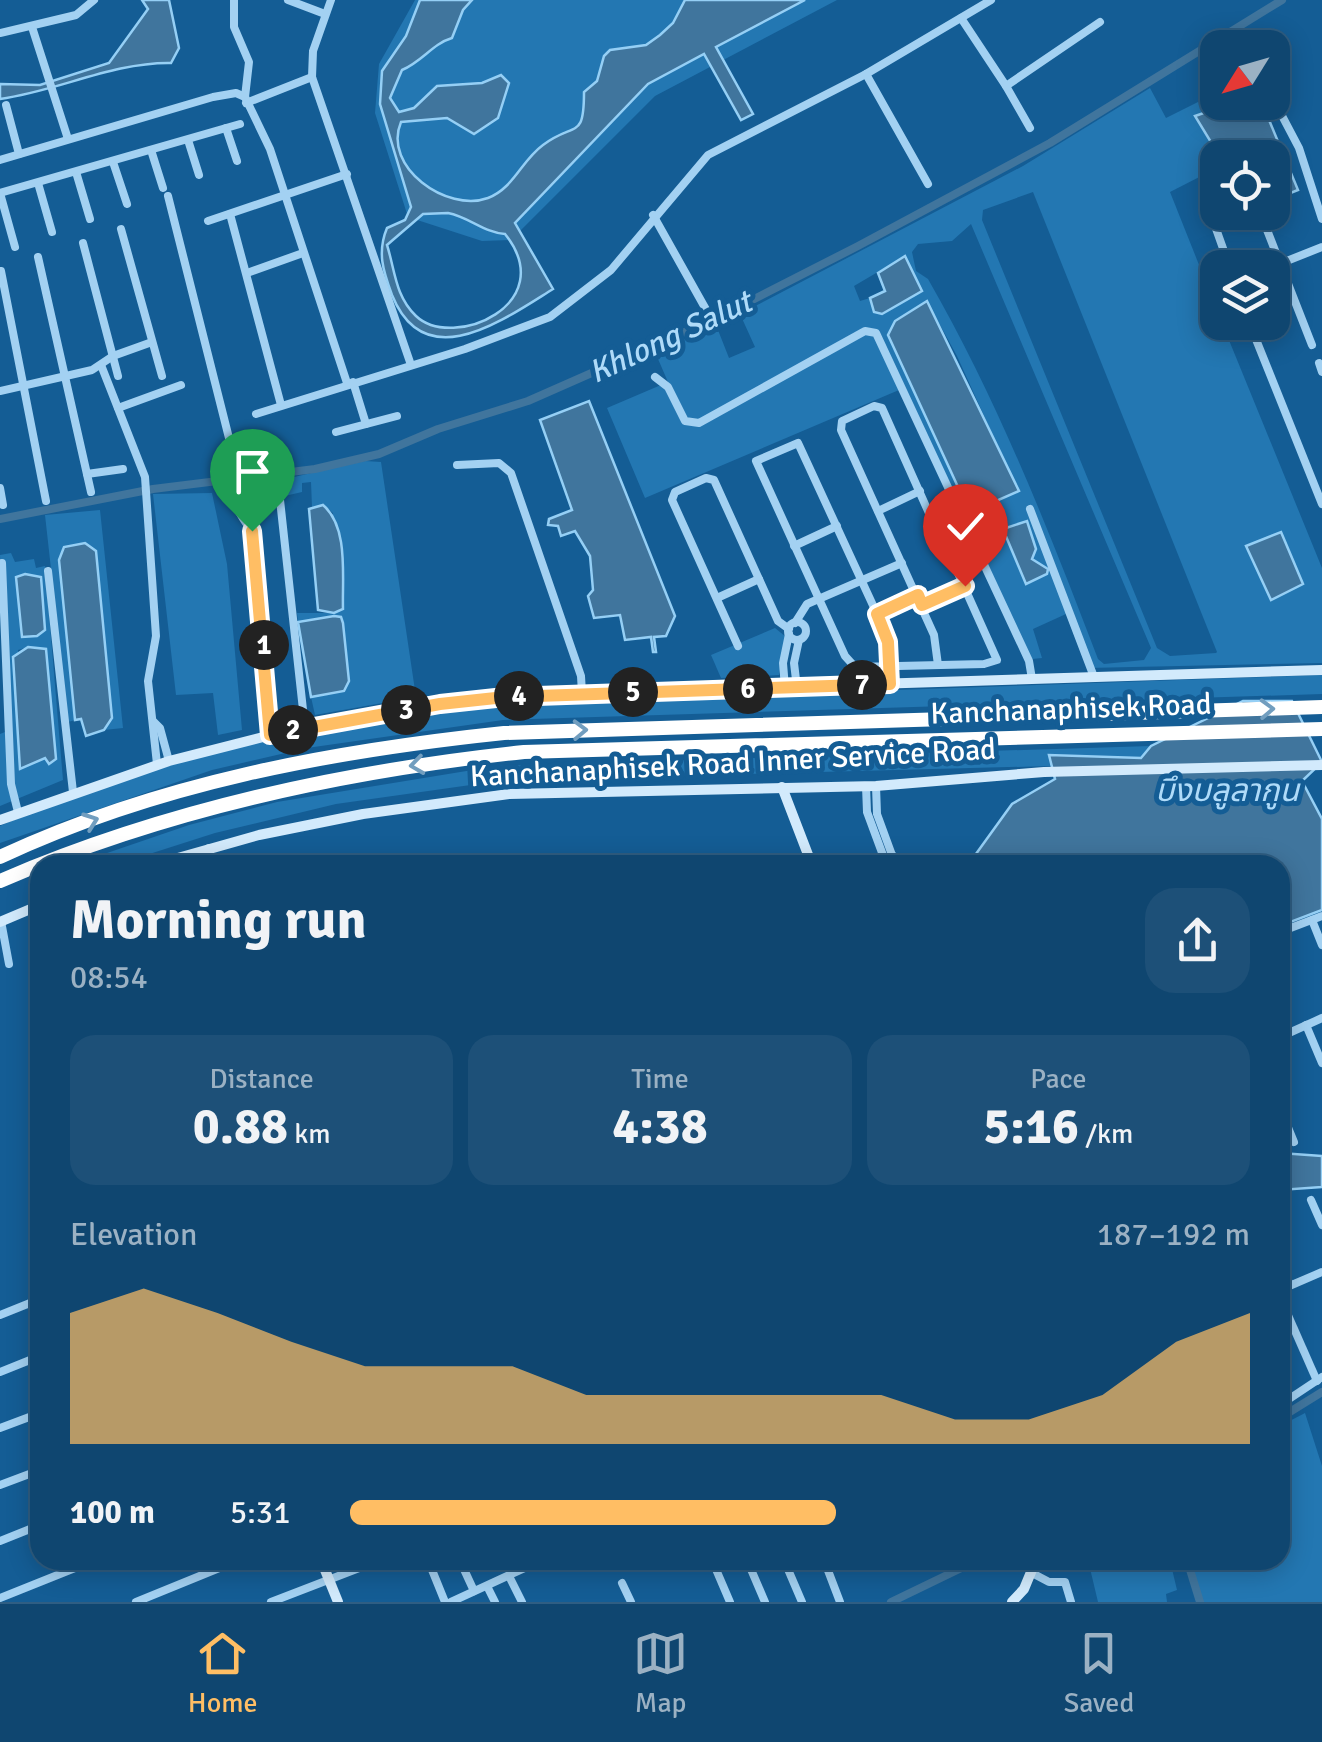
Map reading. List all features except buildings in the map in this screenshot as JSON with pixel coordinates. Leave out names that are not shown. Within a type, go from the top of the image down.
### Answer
[{"type":"highway","name":"Kanchanaphisek Road","points":[[0,857],[168,795],[286,764],[391,745],[504,733],[1322,707]]},
{"type":"highway","name":"Kanchanaphisek Road","points":[[61,855],[204,809],[350,775],[524,752],[1322,729]]},
{"type":"highway","name":"Kanchanaphisek Road","points":[[0,881],[30,868]]},
{"type":"main road","points":[[0,820],[163,762],[270,735],[440,704],[582,693],[1322,670]]},
{"type":"main road","name":"Kanchanaphisek Road Inner Service Road","points":[[189,855],[363,814],[509,794],[871,786],[1044,772],[1322,765]]},
{"type":"main road","points":[[782,787],[808,855]]},
{"type":"main road","points":[[1,921],[30,908]]},
{"type":"main road","points":[[326,1570],[338,1602]]},
{"type":"main road","points":[[1012,1602],[1033,1570]]},
{"type":"street","points":[[0,33],[76,15],[94,0]]},
{"type":"street","points":[[234,0],[234,27],[249,62],[245,100]]},
{"type":"street","points":[[288,0],[326,14]]},
{"type":"street","points":[[331,0],[313,51],[312,78],[412,365]]},
{"type":"street","points":[[256,414],[550,317],[611,270],[653,215],[708,155],[866,74],[991,0]]},
{"type":"street","points":[[961,18],[1030,128]]},
{"type":"street","points":[[1006,86],[1100,22]]},
{"type":"street","points":[[32,26],[68,138]]},
{"type":"street","points":[[866,74],[928,184]]},
{"type":"street","points":[[245,100],[312,78]]},
{"type":"street","points":[[0,160],[236,93],[245,100],[270,150],[303,254],[366,424]]},
{"type":"street","points":[[6,105],[19,154]]},
{"type":"street","points":[[1284,120],[1299,148],[1321,212]]},
{"type":"street","points":[[15,247],[0,194],[240,124]]},
{"type":"street","points":[[226,128],[237,161]]},
{"type":"street","points":[[188,140],[199,175]]},
{"type":"street","points":[[152,150],[230,442],[225,464],[235,510],[252,531],[270,735]]},
{"type":"street","points":[[114,162],[127,204]]},
{"type":"street","points":[[76,172],[90,218]]},
{"type":"street","points":[[208,221],[347,174]]},
{"type":"street","points":[[38,183],[52,232]]},
{"type":"street","points":[[230,214],[281,405]]},
{"type":"street","points":[[653,215],[708,313]]},
{"type":"street","points":[[121,229],[162,376]]},
{"type":"street","points":[[83,243],[118,376]]},
{"type":"street","points":[[1290,260],[1322,247]]},
{"type":"street","points":[[247,273],[303,254]]},
{"type":"street","points":[[38,257],[91,492]]},
{"type":"street","points":[[1,270],[46,501]]},
{"type":"street","points":[[1290,291],[1312,344]]},
{"type":"street","points":[[655,378],[668,386],[685,420],[699,422],[865,332],[876,334],[1029,662],[1032,679]]},
{"type":"street","points":[[1257,340],[1322,504]]},
{"type":"street","points":[[0,391],[66,379],[152,342]]},
{"type":"street","points":[[101,365],[145,477],[156,636],[148,682],[154,722],[150,731],[163,762]]},
{"type":"street","points":[[118,408],[180,385]]},
{"type":"street","points":[[938,665],[937,644],[922,605],[841,430],[842,422],[882,408],[941,540]]},
{"type":"street","points":[[336,432],[396,416]]},
{"type":"street","points":[[890,684],[890,666],[888,642],[798,443],[759,458],[756,465],[850,664],[890,666],[938,665],[997,660],[950,553]]},
{"type":"street","points":[[457,465],[498,463],[511,474],[581,676],[582,693]]},
{"type":"street","points":[[87,474],[122,469]]},
{"type":"street","points":[[738,646],[672,496],[706,478],[714,480],[781,625],[791,629],[799,640]]},
{"type":"street","points":[[0,488],[3,504]]},
{"type":"street","points":[[878,510],[920,491]]},
{"type":"street","points":[[280,500],[304,728]]},
{"type":"street","points":[[1030,509],[1094,677]]},
{"type":"street","points":[[794,546],[837,526]]},
{"type":"street","points":[[2,563],[11,784],[18,812]]},
{"type":"street","points":[[791,688],[783,662],[791,629],[807,604],[902,563]]},
{"type":"street","points":[[48,572],[73,792]]},
{"type":"street","points":[[717,598],[760,580]]},
{"type":"street","points":[[922,605],[965,586]]},
{"type":"street","points":[[877,614],[918,595]]},
{"type":"street","points":[[791,688],[799,640],[806,634],[805,626],[819,600]]},
{"type":"street","points":[[791,629],[805,626]]},
{"type":"street","points":[[871,786],[885,855]]},
{"type":"street","points":[[208,848],[209,855]]},
{"type":"street","points":[[1290,928],[1322,916]]},
{"type":"street","points":[[1312,920],[1322,945]]},
{"type":"street","points":[[1,921],[9,964]]},
{"type":"street","points":[[1290,1032],[1322,1018]]},
{"type":"street","points":[[1306,1025],[1322,1063]]},
{"type":"street","points":[[1290,1132],[1294,1142]]},
{"type":"street","points":[[1311,1200],[1322,1226]]},
{"type":"street","points":[[1290,1285],[1322,1273]]},
{"type":"street","points":[[0,1315],[30,1303]]},
{"type":"street","points":[[1290,1314],[1320,1379],[1290,1398]]},
{"type":"street","points":[[0,1372],[30,1360]]},
{"type":"street","points":[[0,1428],[30,1417]]},
{"type":"street","points":[[0,1485],[30,1474]]},
{"type":"street","points":[[0,1540],[30,1528]]},
{"type":"street","points":[[0,1598],[70,1570]]},
{"type":"street","points":[[136,1602],[215,1570]]},
{"type":"street","points":[[271,1602],[353,1570]]},
{"type":"street","points":[[433,1570],[448,1602],[521,1570]]},
{"type":"street","points":[[465,1570],[474,1591]]},
{"type":"street","points":[[716,1570],[730,1602]]},
{"type":"street","points":[[751,1570],[765,1602]]},
{"type":"street","points":[[788,1570],[802,1602]]},
{"type":"street","points":[[828,1570],[840,1602]]},
{"type":"street","points":[[1032,1573],[1049,1582],[1065,1582],[1071,1602]]},
{"type":"street","points":[[509,1576],[522,1602]]},
{"type":"street","points":[[622,1583],[631,1602]]},
{"type":"street","points":[[487,1586],[495,1602]]},
{"type":"shaded area","points":[[415,0],[837,0],[655,96],[511,240],[482,241],[408,217],[375,113],[379,64]]},
{"type":"shaded area","points":[[1150,88],[1166,118],[1200,101],[1200,114],[1195,116],[1210,140],[1200,140],[1200,177],[1170,192],[1200,267],[1200,340],[1229,340],[1322,568],[1322,663],[1087,668],[1066,614],[1033,629],[1042,658],[1032,659],[899,390],[645,498],[607,408],[668,382],[655,352],[716,325],[729,358],[755,347],[740,314],[1023,166]],"holes":[[[1033,192],[1217,652],[1216,653],[1170,656],[1157,648],[982,220],[983,210]],[[971,224],[1151,648],[1144,660],[1104,664],[1098,659],[999,418],[928,279],[916,271],[912,252],[918,244],[952,241]],[[905,256],[922,292],[874,312],[870,298],[860,301],[854,286]],[[927,301],[957,356],[1018,491],[971,509],[888,336]]]},
{"type":"shaded area","points":[[365,461],[381,462],[416,697],[315,715],[311,697],[344,691],[334,616],[298,622],[297,613],[334,613],[333,513],[323,505],[312,507],[311,482],[302,483],[302,492],[276,498],[276,481]]},
{"type":"shaded area","points":[[212,493],[227,564],[242,730],[218,735],[213,693],[176,695],[153,494]]},
{"type":"shaded area","points":[[100,510],[123,728],[104,730],[112,718],[96,551],[59,560],[75,720],[68,722],[45,515]]},
{"type":"shaded area","points":[[11,553],[15,562],[34,559],[36,568],[45,566],[63,780],[0,806],[0,734],[5,732],[0,555]],"holes":[[[18,650],[46,650],[49,763],[46,758],[21,769]]]},
{"type":"shaded area","points":[[775,628],[786,637],[779,675],[721,678],[711,655]]},
{"type":"shaded area","points":[[1322,675],[1322,694],[503,720],[307,748],[212,770],[0,843],[0,826],[128,777],[329,728],[465,709],[532,703]]},
{"type":"shaded area","points":[[1151,746],[1141,758],[1050,756],[1052,766],[506,780],[336,804],[215,833],[146,855],[101,855],[189,825],[277,802],[497,766]]},
{"type":"shaded area","points":[[1305,1413],[1322,1466],[1322,1602],[1203,1602],[1193,1570],[1290,1570],[1290,1421]]},
{"type":"shaded area","points":[[1090,1570],[1172,1570],[1177,1590],[1166,1594],[1167,1602],[1098,1602]]},
{"type":"water","points":[[142,0],[169,0],[179,48],[171,63],[128,67],[0,99],[0,84],[40,85],[109,63],[148,9]]},
{"type":"water","points":[[420,0],[472,0],[463,10],[452,38],[402,70],[390,98],[399,112],[414,108],[437,86],[482,83],[501,75],[509,83],[498,118],[474,134],[447,118],[401,122],[398,139],[409,170],[437,192],[472,201],[497,194],[543,145],[576,128],[582,118],[584,92],[597,81],[604,56],[610,50],[646,45],[673,23],[685,0],[805,0],[716,47],[753,114],[741,120],[704,54],[648,84],[515,223],[553,289],[489,326],[444,337],[424,333],[406,320],[392,295],[382,262],[387,228],[405,220],[411,207],[380,104],[382,71],[406,36]],"holes":[[[423,214],[456,215],[505,234],[519,259],[520,281],[511,300],[495,314],[475,324],[453,328],[433,325],[409,308],[387,245]]]},
{"type":"water","points":[[1200,114],[1200,120],[1269,120],[1277,140],[1210,140],[1195,116]]},
{"type":"water","points":[[1290,171],[1298,190],[1290,193]]},
{"type":"water","points":[[905,256],[922,291],[882,314],[874,312],[870,298],[885,291],[878,273]]},
{"type":"water","points":[[927,301],[1019,491],[978,509],[971,509],[964,500],[888,335],[895,321]]},
{"type":"water","points":[[589,401],[675,616],[666,636],[654,637],[656,652],[651,637],[625,640],[620,615],[594,618],[588,596],[593,590],[590,556],[575,531],[561,536],[558,526],[548,525],[549,519],[572,510],[540,420]]},
{"type":"water","points":[[323,505],[337,526],[342,553],[343,609],[334,613],[318,610],[309,509]]},
{"type":"water","points":[[1027,521],[1036,549],[1032,559],[1048,569],[1047,574],[1026,584],[1005,534],[1006,528]]},
{"type":"water","points":[[1281,532],[1303,584],[1271,600],[1246,546]]},
{"type":"water","points":[[85,543],[96,551],[112,718],[104,730],[86,736],[81,719],[75,720],[59,560],[64,547]]},
{"type":"water","points":[[16,577],[41,577],[45,630],[37,636],[22,637]]},
{"type":"water","points":[[341,617],[343,623],[349,681],[344,691],[311,697],[298,622]]},
{"type":"water","points":[[28,647],[46,649],[56,759],[49,764],[45,758],[20,769],[13,657]]},
{"type":"water","name":"บึงบลูลากูน","points":[[1243,701],[1292,701],[1322,762],[1302,781],[1322,819],[1322,910],[1290,922],[1290,855],[975,855],[1012,804],[1055,779],[1049,755],[1141,758],[1151,746]]},
{"type":"water","points":[[1290,1154],[1322,1156],[1322,1187],[1290,1189]]},
{"type":"waterway","name":"Khlong Salut","points":[[0,519],[153,489],[315,469],[379,454],[438,429],[528,401],[721,316],[858,246],[1050,143],[1282,0]]},
{"type":"waterway","points":[[1290,1412],[1322,1392]]},
{"type":"waterway","points":[[891,1602],[957,1570]]},
{"type":"waterway","points":[[1190,1570],[1200,1602]]},
{"type":"route","points":[[252,531],[272,709],[270,735],[440,704],[505,697],[890,684],[888,642],[877,614],[918,595],[922,605],[965,586]]}]
